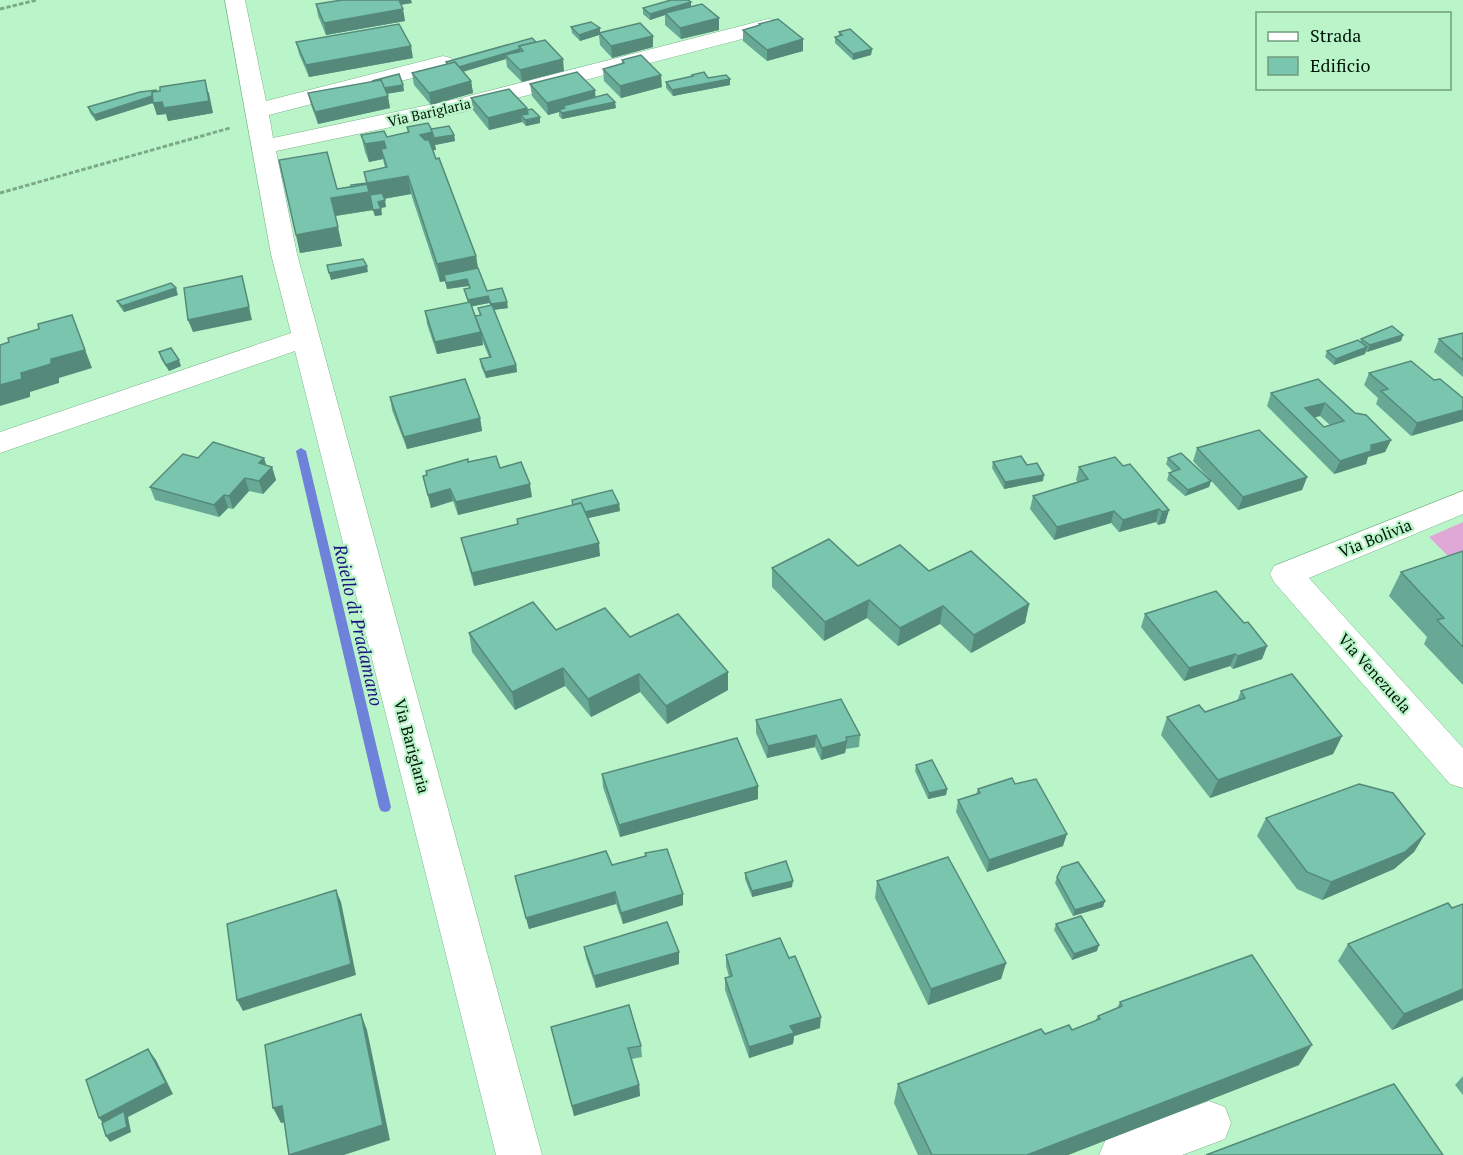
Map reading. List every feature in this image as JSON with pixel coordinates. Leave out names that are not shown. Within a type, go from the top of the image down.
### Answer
[{"type":"street","name":"Via Bariglaria","points":[[235,0],[284,254],[519,1155]]},
{"type":"street","name":"Via Bariglaria","points":[[259,126],[463,105],[768,25]]},
{"type":"street","points":[[259,126],[442,63]]},
{"type":"street","points":[[0,443],[305,338]]},
{"type":"street","name":"Via Bolivia","points":[[1286,574],[1463,502]]},
{"type":"street","name":"Via Venezuela","points":[[1286,574],[1463,773]]},
{"type":"street","points":[[1122,1155],[1209,1123]]},
{"type":"path","points":[[0,9],[37,0]]},
{"type":"path","points":[[0,193],[259,126]]},
{"type":"shaded area","points":[[1463,522],[1463,571],[1429,537]]},
{"type":"building","points":[[342,0],[399,0],[403,9],[324,23],[316,4]]},
{"type":"building","points":[[671,0],[691,2],[650,14],[643,8]]},
{"type":"building","points":[[702,4],[719,18],[680,28],[665,13]]},
{"type":"building","points":[[778,19],[803,39],[767,50],[743,30],[759,24]]},
{"type":"building","points":[[591,22],[600,28],[579,35],[571,27]]},
{"type":"building","points":[[640,23],[653,36],[611,46],[599,33]]},
{"type":"building","points":[[399,24],[411,46],[306,65],[296,42]]},
{"type":"building","points":[[850,29],[872,49],[853,54],[835,37],[842,35],[839,32]]},
{"type":"building","points":[[532,38],[536,42],[519,46],[520,49],[459,67],[455,62],[448,64],[446,62]]},
{"type":"building","points":[[545,40],[563,59],[520,70],[505,55],[523,51],[519,46]]},
{"type":"building","points":[[641,55],[661,75],[620,86],[603,69],[624,63],[622,60]]},
{"type":"building","points":[[455,62],[471,81],[429,93],[412,73]]},
{"type":"building","points":[[577,72],[595,90],[547,103],[530,84]]},
{"type":"building","points":[[704,72],[708,78],[726,75],[730,79],[672,90],[666,82],[693,76]]},
{"type":"building","points":[[399,74],[403,85],[384,88],[381,80],[372,81]]},
{"type":"building","points":[[205,80],[209,101],[164,108],[162,102],[153,103],[152,92],[160,91],[160,87]]},
{"type":"building","points":[[381,80],[388,96],[315,112],[308,93]]},
{"type":"building","points":[[509,89],[527,108],[488,118],[471,98]]},
{"type":"building","points":[[156,90],[152,92],[152,96],[94,115],[88,107],[140,92]]},
{"type":"building","points":[[607,94],[615,102],[562,113],[559,110],[565,108],[563,106]]},
{"type":"building","points":[[532,109],[540,117],[525,120],[521,115],[528,114],[527,110]]},
{"type":"building","points":[[428,123],[433,132],[420,135],[425,140],[429,140],[436,159],[439,158],[476,256],[437,264],[408,176],[367,183],[364,172],[387,167],[381,149],[386,148],[384,141],[365,144],[361,135],[384,131],[387,137],[409,132],[407,127]]},
{"type":"building","points":[[449,126],[454,135],[434,138],[431,129]]},
{"type":"building","points":[[327,152],[337,189],[367,184],[369,192],[331,198],[338,227],[296,235],[279,160]]},
{"type":"building","points":[[366,183],[352,187],[351,185]]},
{"type":"building","points":[[382,193],[385,200],[378,202],[381,209],[373,210],[370,195]]},
{"type":"building","points":[[363,259],[367,266],[329,273],[327,265]]},
{"type":"building","points":[[478,268],[487,291],[502,288],[507,302],[491,304],[488,296],[468,300],[464,289],[470,288],[467,279],[446,283],[444,275]]},
{"type":"building","points":[[242,276],[249,307],[188,320],[184,288]]},
{"type":"building","points":[[171,283],[176,288],[122,306],[117,301]]},
{"type":"building","points":[[470,302],[481,332],[435,342],[425,311]]},
{"type":"building","points":[[492,305],[516,365],[485,372],[480,359],[491,357],[475,316],[481,315],[478,308]]},
{"type":"building","points":[[72,315],[85,350],[51,359],[51,364],[21,373],[22,379],[0,385],[0,345],[9,342],[8,338],[39,329],[38,324]]},
{"type":"building","points":[[1392,326],[1403,335],[1370,345],[1361,339]]},
{"type":"building","points":[[1463,333],[1463,360],[1439,339]]},
{"type":"building","points":[[1358,340],[1367,347],[1336,359],[1327,351]]},
{"type":"building","points":[[171,348],[179,360],[166,365],[159,352]]},
{"type":"building","points":[[1411,361],[1434,380],[1440,379],[1463,398],[1463,410],[1417,423],[1381,391],[1388,389],[1369,373]]},
{"type":"building","points":[[465,379],[480,418],[404,437],[390,397]]},
{"type":"building","points":[[1318,379],[1355,413],[1366,415],[1391,440],[1371,445],[1371,451],[1340,461],[1271,393]],"holes":[[[1325,403],[1344,421],[1324,427],[1305,408]]]},
{"type":"building","points":[[1259,430],[1307,477],[1243,497],[1197,448]]},
{"type":"building","points":[[213,442],[264,458],[259,463],[272,467],[259,481],[245,478],[229,496],[224,495],[214,505],[150,487],[183,454],[198,458]]},
{"type":"building","points":[[1181,453],[1211,481],[1188,490],[1169,473],[1180,469],[1168,458]]},
{"type":"building","points":[[496,456],[500,468],[521,462],[530,484],[456,502],[450,489],[428,495],[423,476],[427,475],[426,471],[468,459],[468,462]]},
{"type":"building","points":[[1021,456],[1027,465],[1037,463],[1044,475],[1005,482],[993,462]]},
{"type":"building","points":[[1115,457],[1123,466],[1130,464],[1169,510],[1162,512],[1159,509],[1123,520],[1114,511],[1057,527],[1033,496],[1088,479],[1079,467]]},
{"type":"building","points":[[612,490],[619,504],[585,512],[581,503],[573,505],[572,500]]},
{"type":"building","points":[[581,503],[599,543],[472,573],[461,538],[518,524],[517,519]]},
{"type":"building","points":[[829,539],[858,566],[900,545],[929,571],[971,551],[1029,604],[974,635],[943,606],[900,628],[869,600],[825,622],[772,568]]},
{"type":"building","points":[[1463,551],[1463,647],[1437,620],[1444,618],[1401,572]]},
{"type":"building","points":[[1216,591],[1244,623],[1248,622],[1267,646],[1189,668],[1145,614]]},
{"type":"building","points":[[533,602],[556,630],[605,608],[630,637],[678,614],[728,672],[666,706],[639,674],[588,699],[563,668],[512,692],[469,633]]},
{"type":"building","points":[[1292,674],[1342,736],[1218,780],[1167,717],[1199,705],[1205,712],[1245,698],[1241,691]]},
{"type":"building","points":[[841,699],[860,735],[846,737],[847,741],[822,748],[816,735],[768,746],[756,720]]},
{"type":"building","points":[[737,738],[758,786],[619,825],[602,774]]},
{"type":"building","points":[[932,760],[947,789],[929,793],[916,765]]},
{"type":"building","points":[[1012,778],[1015,784],[1036,779],[1067,834],[989,860],[958,800],[980,793],[978,789]]},
{"type":"building","points":[[1359,784],[1393,793],[1425,834],[1405,852],[1331,882],[1307,872],[1266,818]]},
{"type":"building","points":[[667,849],[683,894],[621,913],[615,892],[526,918],[515,876],[606,851],[612,865],[646,856],[645,853]]},
{"type":"building","points":[[948,857],[1006,963],[931,989],[877,881]]},
{"type":"building","points":[[786,861],[793,881],[752,891],[745,873]]},
{"type":"building","points":[[1078,862],[1105,901],[1075,910],[1057,877],[1062,867]]},
{"type":"building","points":[[336,890],[351,964],[237,1000],[227,924]]},
{"type":"building","points":[[1448,903],[1452,908],[1463,904],[1463,989],[1404,1014],[1348,944]]},
{"type":"building","points":[[1081,916],[1099,945],[1074,954],[1056,924]]},
{"type":"building","points":[[667,922],[679,952],[594,976],[584,947]]},
{"type":"building","points":[[780,938],[789,958],[795,956],[821,1017],[790,1026],[794,1033],[749,1047],[725,978],[732,976],[726,955]]},
{"type":"building","points":[[1252,955],[1312,1045],[1027,1155],[932,1155],[898,1084],[1041,1029],[1045,1034],[1069,1025],[1072,1030],[1100,1019],[1098,1016],[1122,1006],[1120,1002]]},
{"type":"building","points":[[629,1005],[641,1046],[628,1048],[639,1085],[572,1106],[551,1027]]},
{"type":"building","points":[[361,1014],[383,1125],[289,1155],[282,1106],[273,1108],[265,1045]]},
{"type":"building","points":[[148,1049],[166,1083],[99,1118],[86,1080]]},
{"type":"building","points":[[1394,1084],[1443,1155],[1206,1155]]},
{"type":"building","points":[[124,1111],[127,1127],[106,1136],[102,1123]]},
{"type":"waterway","name":"Roiello di Pradamano","points":[[301,451],[385,807]]}]
